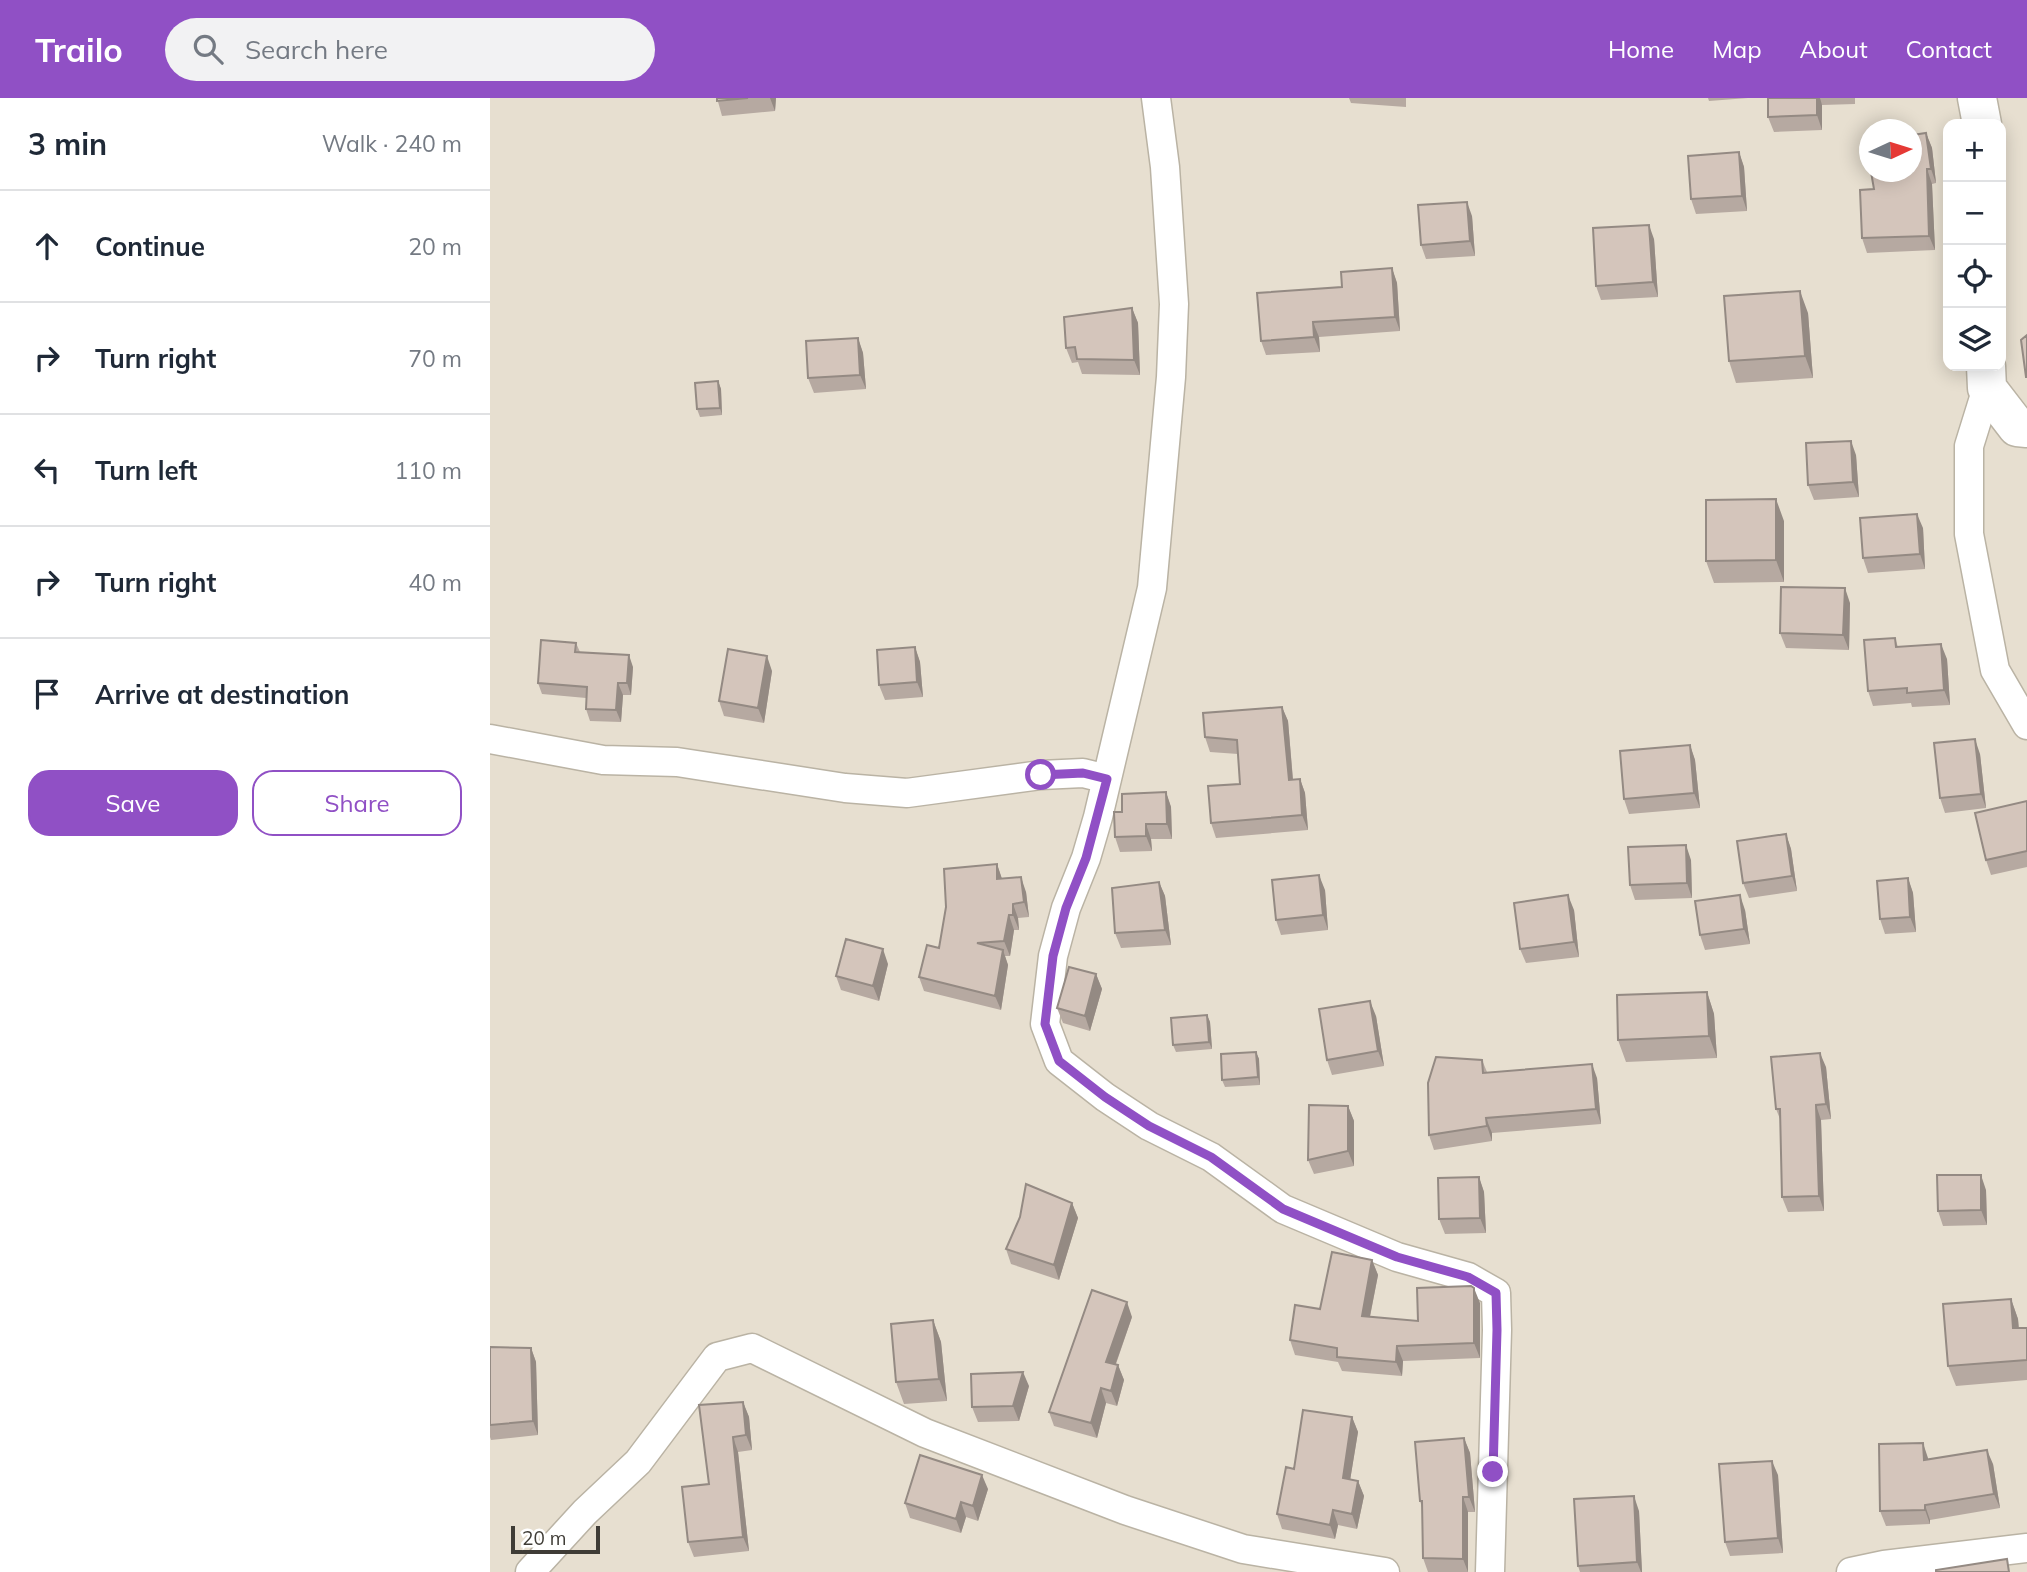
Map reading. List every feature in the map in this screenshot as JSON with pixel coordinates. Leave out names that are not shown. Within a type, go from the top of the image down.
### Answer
[{"type":"main road","points":[[1977,98],[1981,119]]},
{"type":"main road","points":[[1987,377],[2017,427],[2027,428]]},
{"type":"street","points":[[1156,98],[1165,167],[1173,290],[1171,377],[1152,588],[1086,858],[1066,908],[1053,956],[1045,1024],[1059,1061],[1138,1119],[1211,1157],[1283,1209],[1397,1257],[1468,1277],[1496,1293],[1490,1572]]},
{"type":"street","points":[[1987,377],[1969,446],[1969,534],[1995,670],[2027,725]]},
{"type":"street","points":[[490,739],[603,760],[677,762],[845,788],[907,793],[1041,775],[1083,773],[1107,779]]},
{"type":"street","points":[[530,1572],[585,1512],[638,1462],[717,1357],[752,1348],[925,1433],[1125,1510],[1243,1549],[1385,1572]]},
{"type":"street","points":[[1852,1572],[1896,1563],[2027,1548]]},
{"type":"building","points":[[717,98],[748,98],[717,101]]},
{"type":"building","points":[[1768,98],[1817,98],[1817,115],[1768,117]]},
{"type":"building","points":[[1926,133],[1931,169],[1927,169],[1929,236],[1862,238],[1860,190],[1874,189],[1873,182],[1922,182],[1922,134]]},
{"type":"building","points":[[1739,152],[1742,196],[1691,199],[1688,156]]},
{"type":"building","points":[[1467,202],[1470,241],[1421,245],[1418,205]]},
{"type":"building","points":[[1649,225],[1653,282],[1596,286],[1593,228]]},
{"type":"building","points":[[1392,268],[1395,317],[1313,322],[1314,337],[1261,341],[1257,293],[1342,287],[1341,272]]},
{"type":"building","points":[[1800,291],[1805,356],[1729,361],[1724,296]]},
{"type":"building","points":[[1132,308],[1134,360],[1077,359],[1075,347],[1066,348],[1064,317]]},
{"type":"building","points":[[2027,335],[2027,377],[2026,377],[2021,340]]},
{"type":"building","points":[[858,338],[860,375],[808,378],[806,341]]},
{"type":"building","points":[[718,381],[720,408],[697,409],[695,383]]},
{"type":"building","points":[[1851,441],[1853,482],[1808,485],[1806,443]]},
{"type":"building","points":[[1776,499],[1776,560],[1706,561],[1706,500]]},
{"type":"building","points":[[1917,514],[1920,554],[1863,558],[1860,518]]},
{"type":"building","points":[[1781,587],[1845,588],[1843,635],[1780,633]]},
{"type":"building","points":[[1895,638],[1896,647],[1941,644],[1944,690],[1907,693],[1907,688],[1868,691],[1864,640]]},
{"type":"building","points":[[541,640],[576,643],[575,652],[629,655],[627,683],[618,683],[616,710],[586,709],[587,687],[538,683]]},
{"type":"building","points":[[915,647],[917,682],[879,685],[877,650]]},
{"type":"building","points":[[728,649],[767,656],[758,708],[719,701]]},
{"type":"building","points":[[1282,707],[1289,780],[1300,779],[1302,815],[1211,823],[1208,786],[1240,784],[1237,740],[1205,737],[1203,713]]},
{"type":"building","points":[[1975,739],[1981,794],[1940,798],[1934,743]]},
{"type":"building","points":[[1690,745],[1694,793],[1624,799],[1620,751]]},
{"type":"building","points":[[1166,792],[1167,824],[1146,824],[1146,836],[1115,837],[1114,812],[1122,812],[1122,794]]},
{"type":"building","points":[[2027,801],[2027,851],[1986,860],[1975,813]]},
{"type":"building","points":[[1786,834],[1792,876],[1743,883],[1737,841]]},
{"type":"building","points":[[1686,845],[1687,883],[1630,885],[1628,847]]},
{"type":"building","points":[[997,864],[997,879],[1021,877],[1024,902],[1013,904],[1013,915],[1009,915],[1004,941],[977,943],[1003,950],[995,996],[919,977],[927,945],[939,948],[946,907],[944,869]]},
{"type":"building","points":[[1319,875],[1323,915],[1276,920],[1272,880]]},
{"type":"building","points":[[1908,878],[1910,917],[1880,919],[1877,881]]},
{"type":"building","points":[[1159,882],[1165,930],[1115,933],[1112,888]]},
{"type":"building","points":[[1568,895],[1574,942],[1520,949],[1514,903]]},
{"type":"building","points":[[1740,895],[1744,929],[1700,935],[1695,901]]},
{"type":"building","points":[[846,939],[883,949],[873,986],[836,976]]},
{"type":"building","points":[[1069,967],[1096,974],[1085,1016],[1057,1008]]},
{"type":"building","points":[[1707,992],[1709,1036],[1618,1040],[1617,995]]},
{"type":"building","points":[[1370,1001],[1378,1051],[1327,1060],[1319,1009]]},
{"type":"building","points":[[1207,1015],[1209,1042],[1173,1045],[1171,1018]]},
{"type":"building","points":[[1256,1052],[1258,1077],[1222,1080],[1221,1054]]},
{"type":"building","points":[[1820,1053],[1826,1104],[1816,1105],[1819,1196],[1782,1197],[1780,1109],[1776,1109],[1771,1057]]},
{"type":"building","points":[[1436,1057],[1482,1060],[1483,1073],[1592,1064],[1596,1109],[1486,1118],[1487,1126],[1429,1135],[1428,1083]]},
{"type":"building","points":[[1309,1105],[1348,1106],[1348,1151],[1308,1160]]},
{"type":"building","points":[[1937,1175],[1981,1175],[1981,1210],[1938,1211]]},
{"type":"building","points":[[1479,1177],[1480,1218],[1439,1219],[1438,1178]]},
{"type":"building","points":[[1026,1184],[1072,1203],[1054,1265],[1006,1249],[1020,1217]]},
{"type":"building","points":[[1332,1252],[1372,1260],[1362,1316],[1418,1321],[1417,1288],[1471,1286],[1474,1288],[1474,1343],[1397,1346],[1396,1362],[1337,1357],[1337,1348],[1290,1340],[1295,1305],[1320,1309]]},
{"type":"building","points":[[1092,1290],[1127,1302],[1106,1362],[1118,1365],[1111,1391],[1101,1388],[1091,1423],[1049,1412]]},
{"type":"building","points":[[2011,1299],[2013,1328],[2027,1328],[2027,1360],[1948,1366],[1943,1304]]},
{"type":"building","points":[[933,1320],[939,1379],[896,1382],[891,1324]]},
{"type":"building","points":[[490,1347],[531,1348],[533,1421],[490,1425]]},
{"type":"building","points":[[1023,1372],[1013,1406],[972,1407],[971,1374]]},
{"type":"building","points":[[743,1402],[746,1435],[733,1437],[743,1537],[688,1542],[682,1487],[709,1484],[699,1405]]},
{"type":"building","points":[[1303,1410],[1352,1417],[1343,1478],[1358,1481],[1352,1514],[1333,1510],[1330,1525],[1277,1514],[1286,1467],[1294,1469]]},
{"type":"building","points":[[1464,1438],[1469,1497],[1463,1497],[1463,1559],[1423,1558],[1422,1501],[1415,1442]]},
{"type":"building","points":[[1923,1443],[1924,1460],[1987,1450],[1994,1494],[1925,1505],[1925,1510],[1880,1511],[1879,1444]]},
{"type":"building","points":[[920,1455],[982,1475],[973,1506],[961,1502],[956,1519],[905,1503]]},
{"type":"building","points":[[1772,1461],[1778,1538],[1725,1542],[1719,1464]]},
{"type":"building","points":[[1634,1496],[1637,1562],[1578,1566],[1574,1499]]},
{"type":"building","points":[[2007,1559],[2009,1572],[1936,1572],[1936,1570]]},
{"type":"route","points":[[1041,775],[1083,773],[1107,779],[1086,858],[1066,908],[1046,996],[1045,1024],[1059,1061],[1105,1097],[1149,1126],[1211,1157],[1283,1209],[1397,1257],[1468,1277],[1496,1293],[1493,1472]]}]
